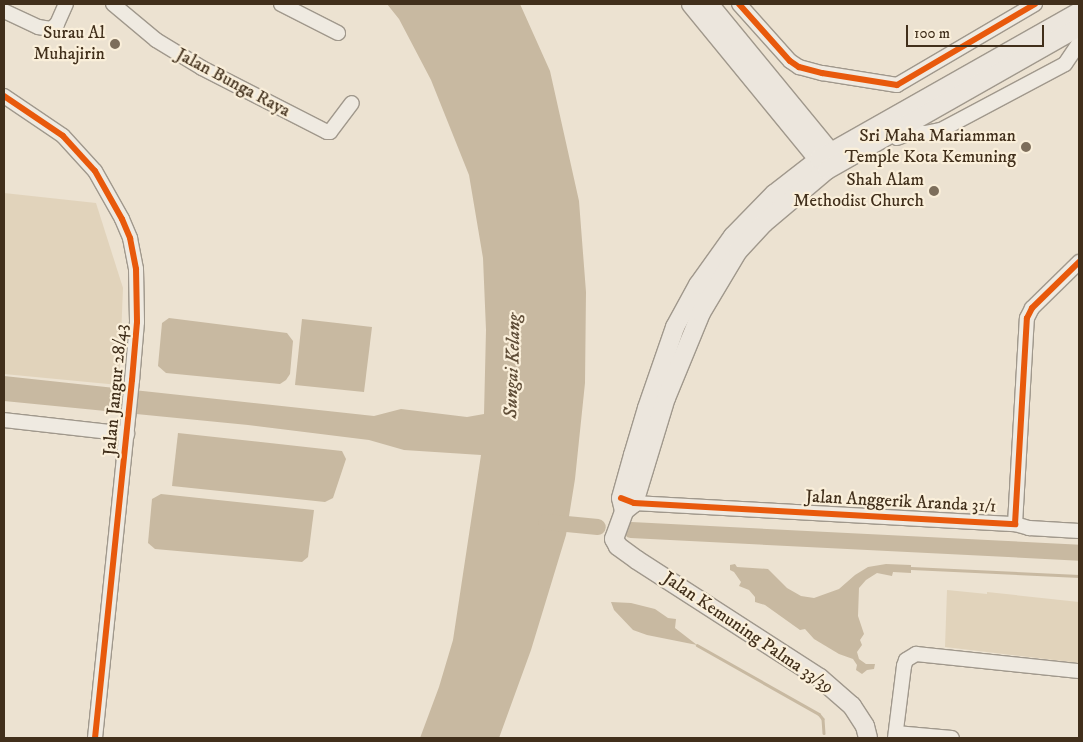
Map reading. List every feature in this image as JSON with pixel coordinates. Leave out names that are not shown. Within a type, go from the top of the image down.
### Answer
[{"type":"main road","points":[[692,4],[805,131],[858,145],[1079,12]]},
{"type":"main road","points":[[709,4],[829,161]]},
{"type":"main road","points":[[774,194],[858,145],[1079,28]]},
{"type":"main road","points":[[626,504],[647,408],[666,353],[686,306],[715,257],[774,194],[805,154],[805,131]]},
{"type":"main road","points":[[626,504],[690,336],[717,283],[738,251],[764,223],[829,161]]},
{"type":"main road","name":"Jalan Kemuning Palma 33/39","points":[[626,504],[614,539],[618,546],[820,678],[852,706],[865,726],[868,738]]},
{"type":"street","points":[[4,11],[38,27],[51,29],[57,24],[66,4]]},
{"type":"street","name":"Jalan Bunga Raya","points":[[113,4],[156,40],[202,68],[327,132],[330,132],[352,104]]},
{"type":"street","points":[[281,4],[338,33]]},
{"type":"street","points":[[739,4],[790,61],[799,67],[810,71],[897,85],[1035,4]]},
{"type":"street","points":[[1065,64],[1079,44]]},
{"type":"street","points":[[858,145],[872,151],[906,133],[941,130],[1065,64],[1079,62]]},
{"type":"street","name":"Jalan Jangur 28/43","points":[[4,96],[42,119],[80,153],[95,171],[122,219],[130,238],[138,295],[128,428],[95,738]]},
{"type":"street","name":"Jalan Anggerik Aranda 31/1","points":[[626,504],[1015,524],[1027,318],[1032,308],[1079,262]]},
{"type":"street","points":[[4,420],[128,428]]},
{"type":"street","points":[[1015,524],[1029,528],[1079,531]]},
{"type":"street","points":[[952,738],[896,735],[902,677],[906,660],[916,654],[1079,671]]},
{"type":"shaded area","points":[[4,193],[96,203],[123,288],[119,385],[4,374]]},
{"type":"shaded area","points":[[947,590],[987,594],[987,592],[1079,602],[1079,663],[945,647]]},
{"type":"water","name":"Sungai Kelang","points":[[387,4],[520,4],[550,71],[579,201],[586,292],[585,383],[575,479],[566,535],[531,650],[499,738],[420,738],[439,687],[453,640],[481,455],[404,450],[369,440],[248,425],[4,401],[4,376],[374,416],[401,409],[467,417],[484,414],[486,330],[483,258],[469,175],[431,80],[399,19]]},
{"type":"water","points":[[169,318],[287,333],[293,341],[290,374],[280,384],[166,373],[158,366],[162,323]]},
{"type":"water","points":[[302,319],[372,327],[364,392],[295,385]]},
{"type":"water","points":[[178,433],[342,451],[346,459],[333,498],[325,502],[172,486]]},
{"type":"water","points":[[161,494],[314,510],[308,557],[302,562],[155,549],[148,543],[152,499]]},
{"type":"water","points":[[735,564],[737,567],[768,569],[787,588],[801,596],[814,598],[839,589],[868,567],[886,564],[911,565],[911,573],[893,572],[892,576],[877,573],[866,580],[859,588],[858,616],[864,634],[860,640],[862,645],[857,652],[859,659],[866,664],[875,664],[874,669],[867,670],[862,674],[856,670],[857,665],[853,659],[839,654],[814,639],[805,629],[800,630],[765,605],[755,602],[755,597],[749,590],[739,586],[741,582],[734,572],[730,570],[730,565]]},
{"type":"water","points":[[611,602],[631,603],[655,609],[668,618],[676,619],[675,628],[697,645],[647,635],[633,630],[614,610]]},
{"type":"waterway","points":[[546,522],[598,527]]},
{"type":"waterway","points":[[631,530],[1079,553]]},
{"type":"waterway","points":[[911,568],[1079,576]]},
{"type":"waterway","points":[[697,645],[819,714],[823,719],[824,733]]},
{"type":"cycle path","points":[[739,4],[790,61],[799,67],[822,73],[897,85],[1035,4]]},
{"type":"cycle path","points":[[4,96],[63,136],[95,171],[122,219],[130,238],[136,269],[137,322],[132,380],[95,738]]},
{"type":"cycle path","points":[[621,498],[634,503],[1015,524],[1027,318],[1032,308],[1079,262]]},
{"type":"place","name":"Surau Al Muhajirin","points":[[115,44]]},
{"type":"place","name":"Sri Maha Mariamman Temple Kota Kemuning","points":[[1026,147]]},
{"type":"place","name":"Shah Alam Methodist Church","points":[[934,191]]}]
